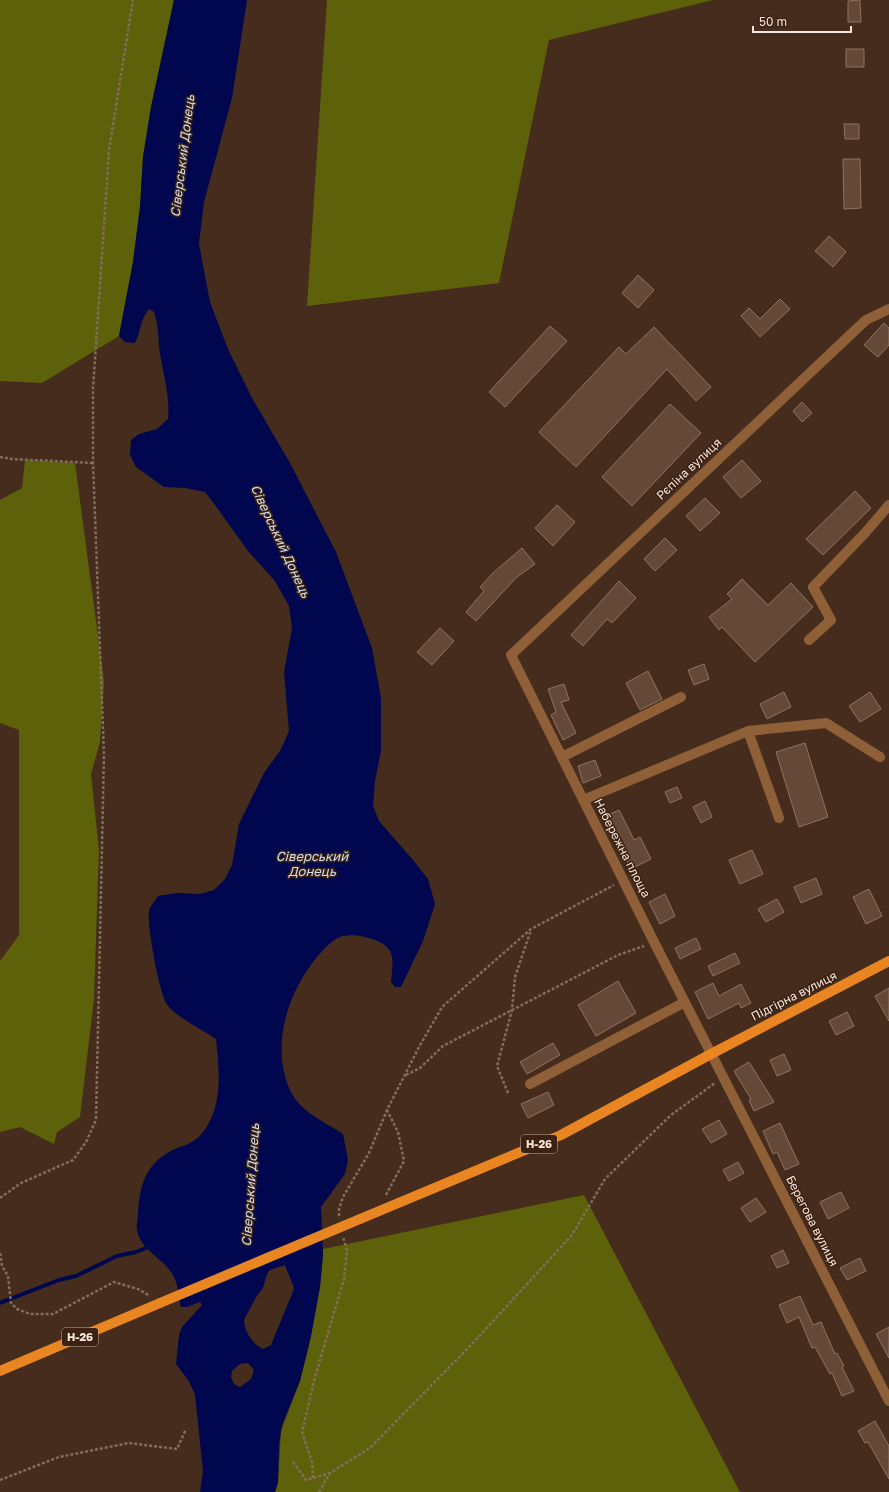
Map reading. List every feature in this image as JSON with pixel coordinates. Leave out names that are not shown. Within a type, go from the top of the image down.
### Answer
[{"type":"main road","name":"Підгірна вулиця","points":[[711,1054],[889,961]]},
{"type":"main road","name":"Н-26","points":[[0,1371],[561,1135],[711,1054]]},
{"type":"street","name":"Рєпіна вулиця","points":[[510,655],[866,320],[889,309]]},
{"type":"street","points":[[810,640],[831,620],[813,587],[865,533],[889,505]]},
{"type":"street","name":"Набережна площа","points":[[510,655],[711,1054]]},
{"type":"street","points":[[562,757],[681,696]]},
{"type":"street","points":[[583,800],[748,731],[826,723],[880,757]]},
{"type":"street","points":[[748,731],[779,818]]},
{"type":"street","points":[[530,1084],[685,1002]]},
{"type":"street","name":"Берегова вулиця","points":[[711,1054],[889,1401]]},
{"type":"path","points":[[0,1198],[21,1184],[72,1160],[86,1142],[96,1120],[104,754],[93,463],[93,389],[109,150],[133,0]]},
{"type":"path","points":[[0,457],[12,459],[93,463]]},
{"type":"path","points":[[343,1197],[369,1153],[387,1110],[442,1007],[531,929],[623,880]]},
{"type":"path","points":[[508,1093],[496,1066],[512,1010],[515,977],[531,929]]},
{"type":"path","points":[[405,1075],[420,1068],[443,1046],[618,956],[654,942]]},
{"type":"path","points":[[293,1462],[306,1480],[330,1473],[370,1448],[472,1344],[572,1235],[605,1179],[671,1115],[723,1076]]},
{"type":"path","points":[[383,1210],[385,1197],[404,1161],[398,1132],[387,1110]]},
{"type":"path","points":[[313,1478],[312,1462],[302,1432],[344,1279],[347,1250]]},
{"type":"path","points":[[0,1254],[2,1266],[8,1276],[9,1296],[11,1303],[17,1309],[30,1314],[53,1314],[114,1282],[138,1289],[149,1295],[158,1305]]},
{"type":"path","points":[[0,1480],[59,1457],[129,1444],[177,1450],[186,1429]]},
{"type":"path","points":[[319,1492],[330,1473]]},
{"type":"shaded area","points":[[0,0],[174,0],[151,107],[143,157],[140,207],[133,262],[119,336],[42,383],[0,381]]},
{"type":"shaded area","points":[[327,0],[713,0],[549,40],[499,283],[307,306]]},
{"type":"shaded area","points":[[25,460],[75,463],[104,681],[100,742],[91,774],[99,850],[94,999],[80,1117],[57,1132],[54,1144],[20,1127],[0,1132],[0,961],[19,935],[19,730],[0,723],[0,500],[22,488]]},
{"type":"shaded area","points":[[584,1195],[740,1492],[275,1492],[278,1483],[281,1431],[300,1381],[309,1346],[320,1287],[323,1249]]},
{"type":"water","name":"Сіверський Донець","points":[[174,0],[247,0],[232,98],[204,202],[199,244],[210,302],[228,349],[252,398],[290,463],[336,552],[372,648],[381,698],[381,751],[375,781],[373,806],[379,821],[428,879],[435,904],[423,941],[401,987],[395,987],[391,982],[392,955],[386,946],[380,942],[365,937],[347,935],[339,937],[328,945],[307,971],[290,1003],[285,1020],[282,1038],[282,1056],[284,1073],[290,1090],[294,1098],[306,1110],[343,1134],[348,1160],[345,1174],[321,1207],[323,1255],[320,1287],[311,1336],[300,1381],[282,1425],[279,1445],[278,1483],[275,1492],[200,1492],[203,1471],[195,1394],[188,1380],[176,1364],[179,1335],[182,1327],[202,1305],[200,1302],[187,1307],[181,1307],[174,1277],[170,1270],[143,1244],[139,1238],[137,1228],[141,1188],[144,1180],[152,1166],[159,1159],[166,1154],[192,1142],[206,1128],[215,1107],[219,1073],[216,1039],[175,1013],[166,1003],[157,972],[150,931],[149,910],[158,896],[177,893],[200,894],[214,890],[225,879],[232,865],[239,824],[264,773],[280,751],[289,731],[284,672],[292,628],[289,606],[275,581],[248,551],[205,492],[185,488],[164,487],[136,467],[130,455],[131,440],[139,434],[157,429],[168,419],[165,378],[160,354],[157,322],[154,312],[149,309],[146,313],[135,343],[125,342],[119,336],[133,262],[140,207],[143,157],[151,107]],"holes":[[[285,1265],[294,1288],[271,1345],[263,1349],[259,1347],[250,1337],[244,1324],[244,1320],[256,1297],[263,1288],[267,1274],[270,1270]],[[248,1363],[254,1370],[251,1379],[240,1387],[234,1384],[231,1377],[232,1371],[240,1364]]]},
{"type":"building","points":[[860,0],[861,22],[848,22],[848,1]]},
{"type":"building","points":[[846,49],[864,49],[864,67],[846,67]]},
{"type":"building","points":[[844,124],[859,124],[859,139],[845,139]]},
{"type":"building","points":[[843,159],[860,159],[861,208],[844,209]]},
{"type":"building","points":[[829,236],[846,252],[833,267],[815,251]]},
{"type":"building","points":[[638,275],[654,290],[638,308],[622,293]]},
{"type":"building","points":[[780,299],[790,309],[760,337],[741,316],[749,308],[760,319]]},
{"type":"building","points":[[884,323],[889,328],[889,345],[878,357],[864,345]]},
{"type":"building","points":[[550,326],[567,341],[505,407],[489,392]]},
{"type":"building","points":[[654,327],[711,387],[696,401],[667,369],[576,467],[539,432],[619,347],[626,354]]},
{"type":"building","points":[[802,402],[812,413],[802,422],[793,411]]},
{"type":"building","points":[[670,404],[701,433],[632,506],[602,477]]},
{"type":"building","points":[[742,460],[761,481],[741,498],[723,477]]},
{"type":"building","points":[[855,491],[871,508],[823,555],[806,539]]},
{"type":"building","points":[[705,498],[720,513],[700,531],[686,516]]},
{"type":"building","points":[[557,505],[575,522],[553,546],[535,528]]},
{"type":"building","points":[[665,538],[677,550],[655,571],[644,559]]},
{"type":"building","points":[[522,548],[535,564],[517,577],[476,621],[466,612],[484,591],[480,587],[493,573]]},
{"type":"building","points":[[742,579],[768,605],[791,583],[813,607],[755,662],[722,627],[719,630],[709,617],[732,599],[727,594]]},
{"type":"building","points":[[619,581],[636,598],[612,623],[607,619],[583,646],[571,635]]},
{"type":"building","points":[[440,628],[454,641],[432,665],[417,652]]},
{"type":"building","points":[[704,664],[709,679],[694,685],[688,670]]},
{"type":"building","points":[[648,671],[662,699],[640,710],[626,683]]},
{"type":"building","points":[[564,684],[569,700],[561,702],[576,733],[563,740],[551,715],[556,712],[548,689]]},
{"type":"building","points":[[784,692],[791,707],[767,719],[760,704]]},
{"type":"building","points":[[870,692],[881,709],[860,722],[849,706]]},
{"type":"building","points":[[805,743],[828,817],[799,827],[776,752]]},
{"type":"building","points":[[595,760],[601,776],[583,783],[578,766]]},
{"type":"building","points":[[677,787],[682,798],[670,803],[665,792]]},
{"type":"building","points":[[705,801],[712,817],[701,823],[693,807]]},
{"type":"building","points":[[619,810],[634,840],[640,837],[651,859],[631,869],[606,816]]},
{"type":"building","points":[[752,850],[763,874],[740,884],[729,860]]},
{"type":"building","points":[[816,878],[822,894],[801,903],[794,887]]},
{"type":"building","points":[[869,889],[882,916],[866,924],[853,897]]},
{"type":"building","points":[[665,894],[675,916],[660,924],[649,902]]},
{"type":"building","points":[[777,899],[784,912],[766,922],[758,909]]},
{"type":"building","points":[[696,938],[701,949],[680,959],[675,948]]},
{"type":"building","points":[[735,953],[740,963],[713,976],[708,966]]},
{"type":"building","points":[[618,981],[636,1013],[596,1036],[578,1005]]},
{"type":"building","points":[[713,983],[719,996],[741,984],[751,1003],[741,1008],[739,1003],[708,1019],[695,992]]},
{"type":"building","points":[[889,988],[889,1021],[875,996]]},
{"type":"building","points":[[847,1012],[854,1026],[836,1035],[829,1021]]},
{"type":"building","points":[[553,1043],[560,1055],[527,1074],[520,1062]]},
{"type":"building","points":[[784,1054],[791,1070],[777,1076],[770,1060]]},
{"type":"building","points":[[749,1062],[774,1102],[754,1111],[749,1100],[751,1099],[734,1071]]},
{"type":"building","points":[[548,1092],[554,1105],[528,1118],[521,1104]]},
{"type":"building","points":[[719,1120],[727,1134],[711,1143],[702,1129]]},
{"type":"building","points":[[780,1123],[799,1164],[785,1170],[777,1152],[773,1154],[763,1131]]},
{"type":"building","points":[[738,1162],[744,1173],[729,1181],[723,1170]]},
{"type":"building","points":[[841,1192],[849,1208],[828,1219],[820,1202]]},
{"type":"building","points":[[756,1198],[766,1212],[750,1222],[741,1208]]},
{"type":"building","points":[[783,1250],[789,1263],[777,1268],[771,1256]]},
{"type":"building","points":[[860,1258],[866,1271],[847,1280],[840,1268]]},
{"type":"building","points":[[800,1296],[813,1325],[821,1322],[835,1354],[837,1353],[844,1366],[842,1367],[854,1391],[842,1396],[832,1373],[830,1374],[815,1347],[812,1348],[799,1317],[787,1323],[779,1305]]},
{"type":"building","points":[[889,1327],[889,1358],[876,1334]]},
{"type":"building","points":[[875,1421],[889,1446],[889,1479],[868,1442],[865,1443],[858,1431]]},
{"type":"waterway","points":[[0,1303],[59,1280],[76,1276],[117,1256],[146,1248]]}]
